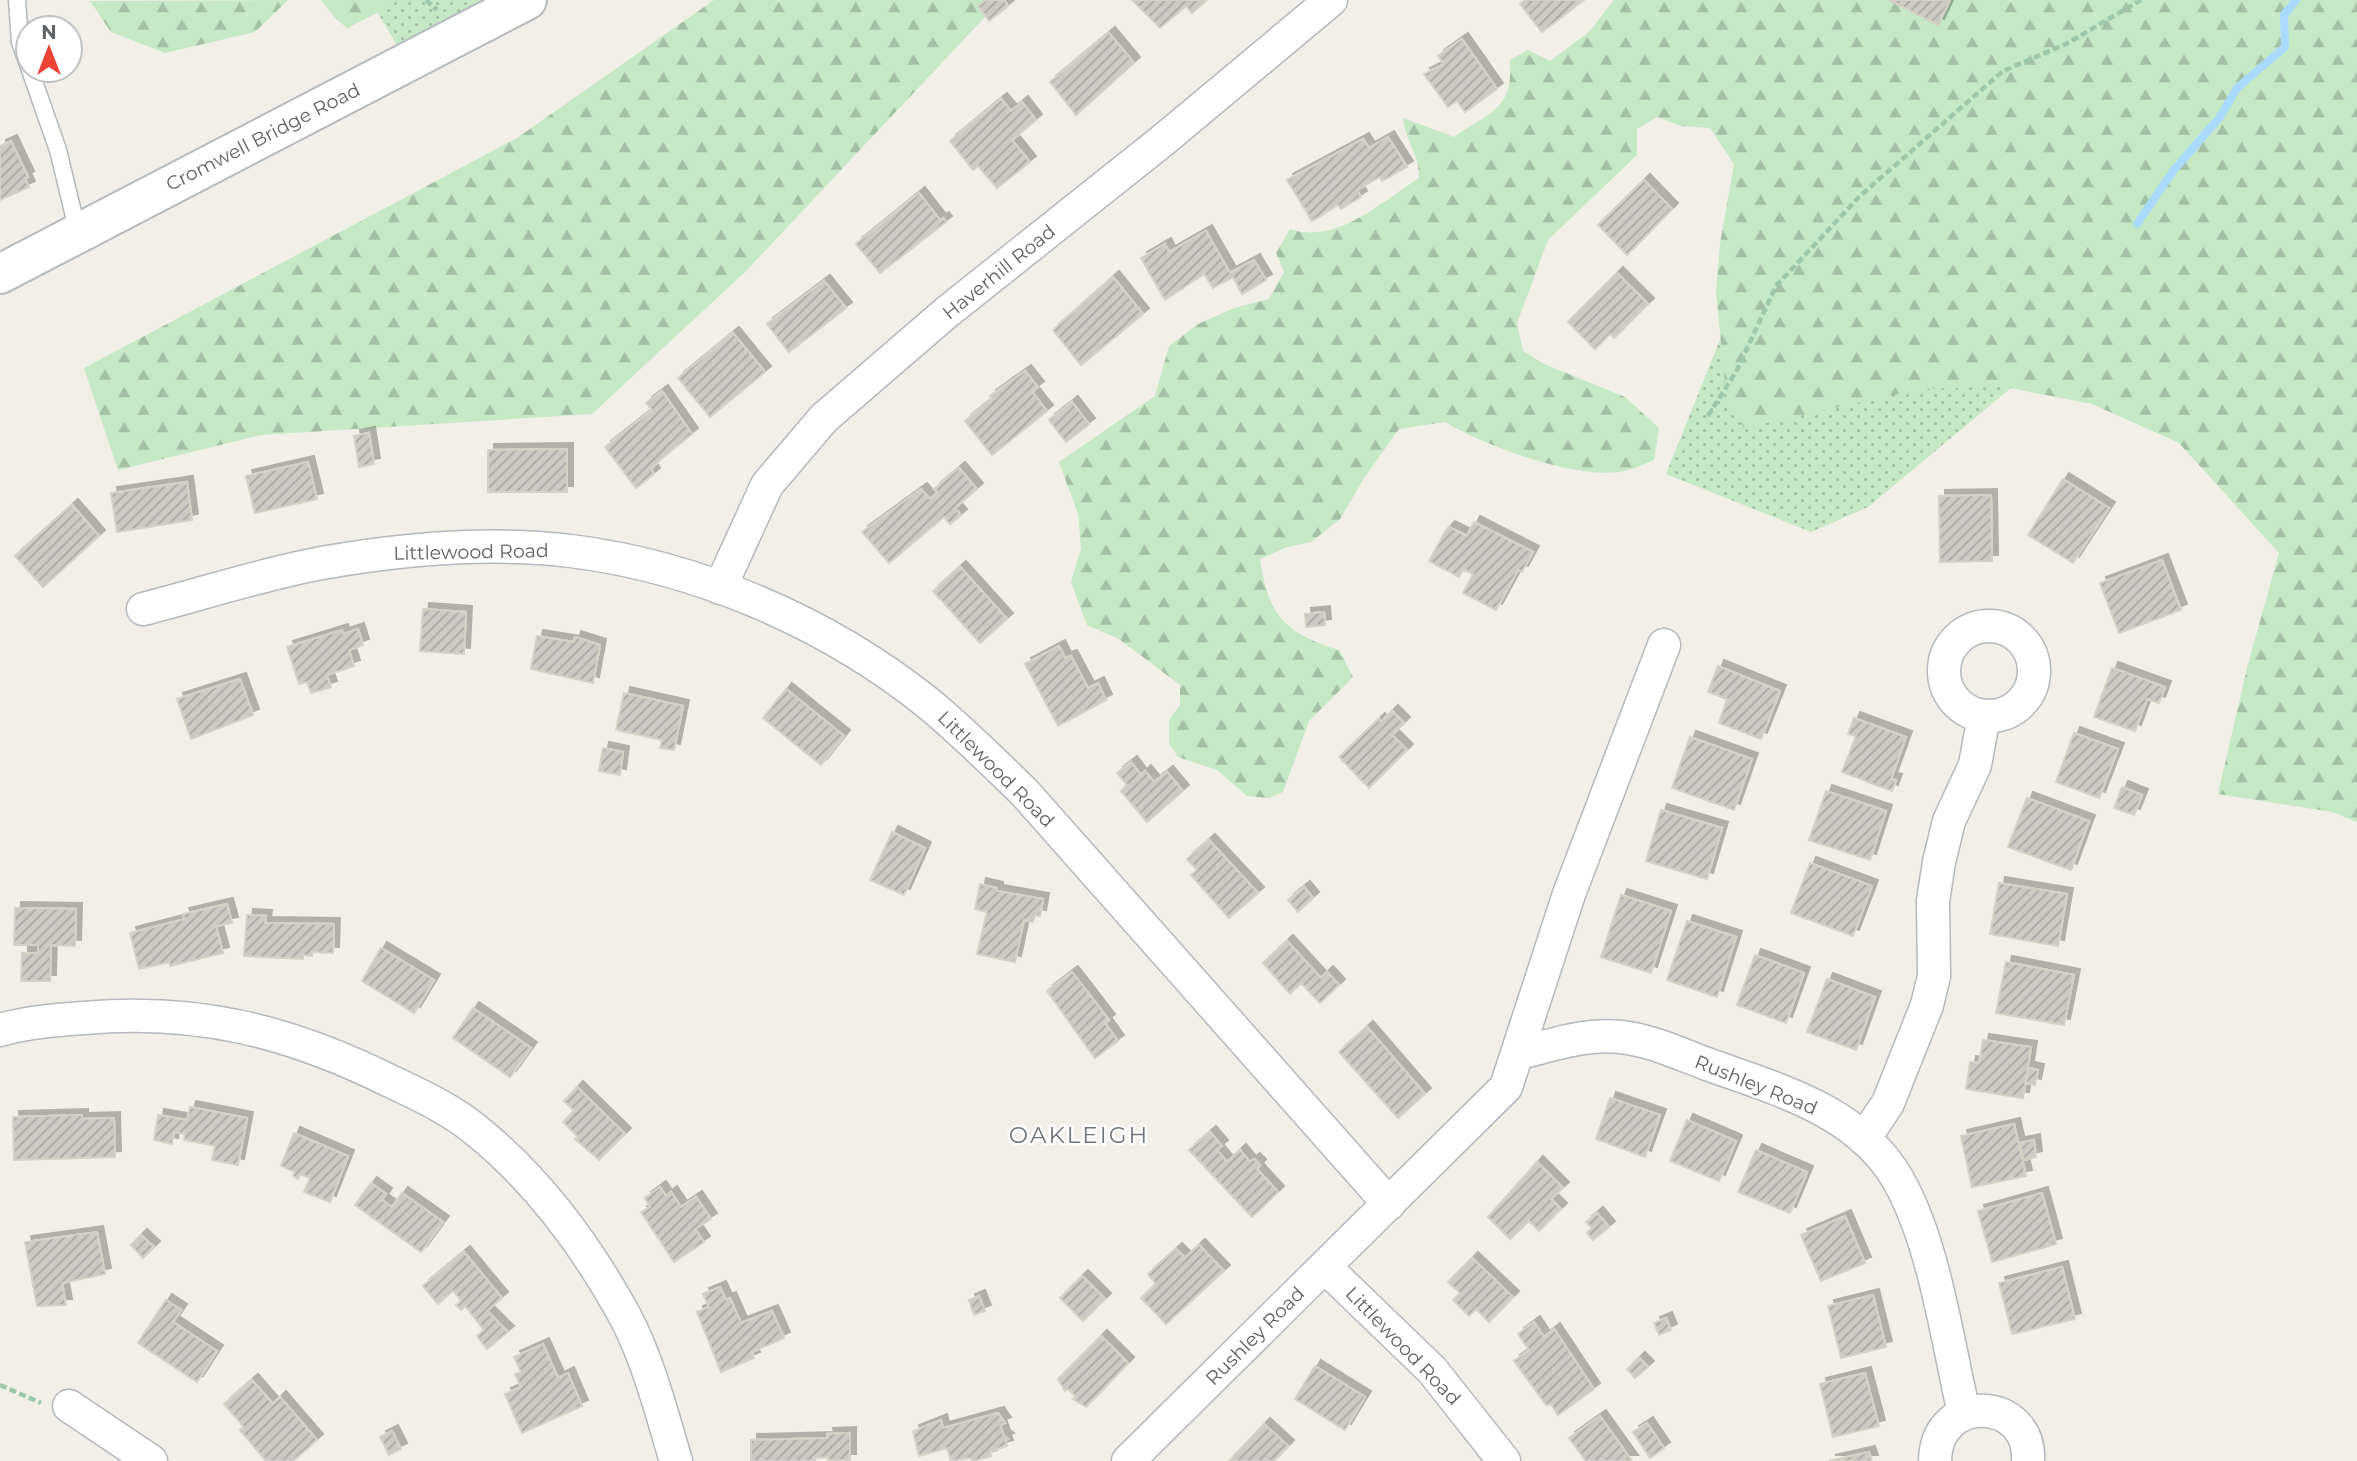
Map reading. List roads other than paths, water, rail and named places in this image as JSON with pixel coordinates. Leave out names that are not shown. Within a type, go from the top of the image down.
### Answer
[{"type":"main road","name":"Cromwell Bridge Road","points":[[0,274],[527,0]]},
{"type":"street","name":"Haverhill Road","points":[[720,588],[767,485],[824,418],[947,313],[1162,141],[1331,0]]},
{"type":"street","name":"Littlewood Road","points":[[142,609],[320,564],[379,555],[458,549],[569,551],[634,562],[720,588],[766,606],[867,661],[926,702],[975,744],[1025,793],[1389,1204]]},
{"type":"street","name":"Rushley Road","points":[[1128,1461],[1506,1087],[1569,894],[1664,645]]},
{"type":"street","points":[[1864,1139],[1888,1102],[1927,1005],[1934,976],[1933,901],[1939,862],[1949,821],[1975,765],[1984,716]]},
{"type":"street","points":[[0,1030],[54,1020],[136,1013],[203,1019],[265,1032],[341,1057],[430,1100],[476,1130],[517,1168],[579,1242],[619,1305],[651,1379],[676,1461]]},
{"type":"street","name":"Rushley Road","points":[[1517,1054],[1582,1038],[1622,1037],[1661,1047],[1800,1098],[1834,1117],[1864,1139],[1892,1171],[1923,1242],[1964,1413]]},
{"type":"street","name":"Littlewood Road","points":[[1325,1267],[1432,1370],[1504,1461]]},
{"type":"street","points":[[69,1406],[151,1461]]},
{"type":"street","points":[[1935,1461],[1935,1448],[1940,1433],[1950,1421],[1979,1409],[2008,1418],[2020,1429],[2026,1442],[2028,1461]]},
{"type":"lane","points":[[35,84],[58,150],[78,233]]},
{"type":"waterway","points":[[2137,224],[2173,171],[2220,117],[2237,88],[2285,47],[2284,15],[2296,0]]},
{"type":"district","name":"OAKLEIGH","points":[[1079,1135]]}]
